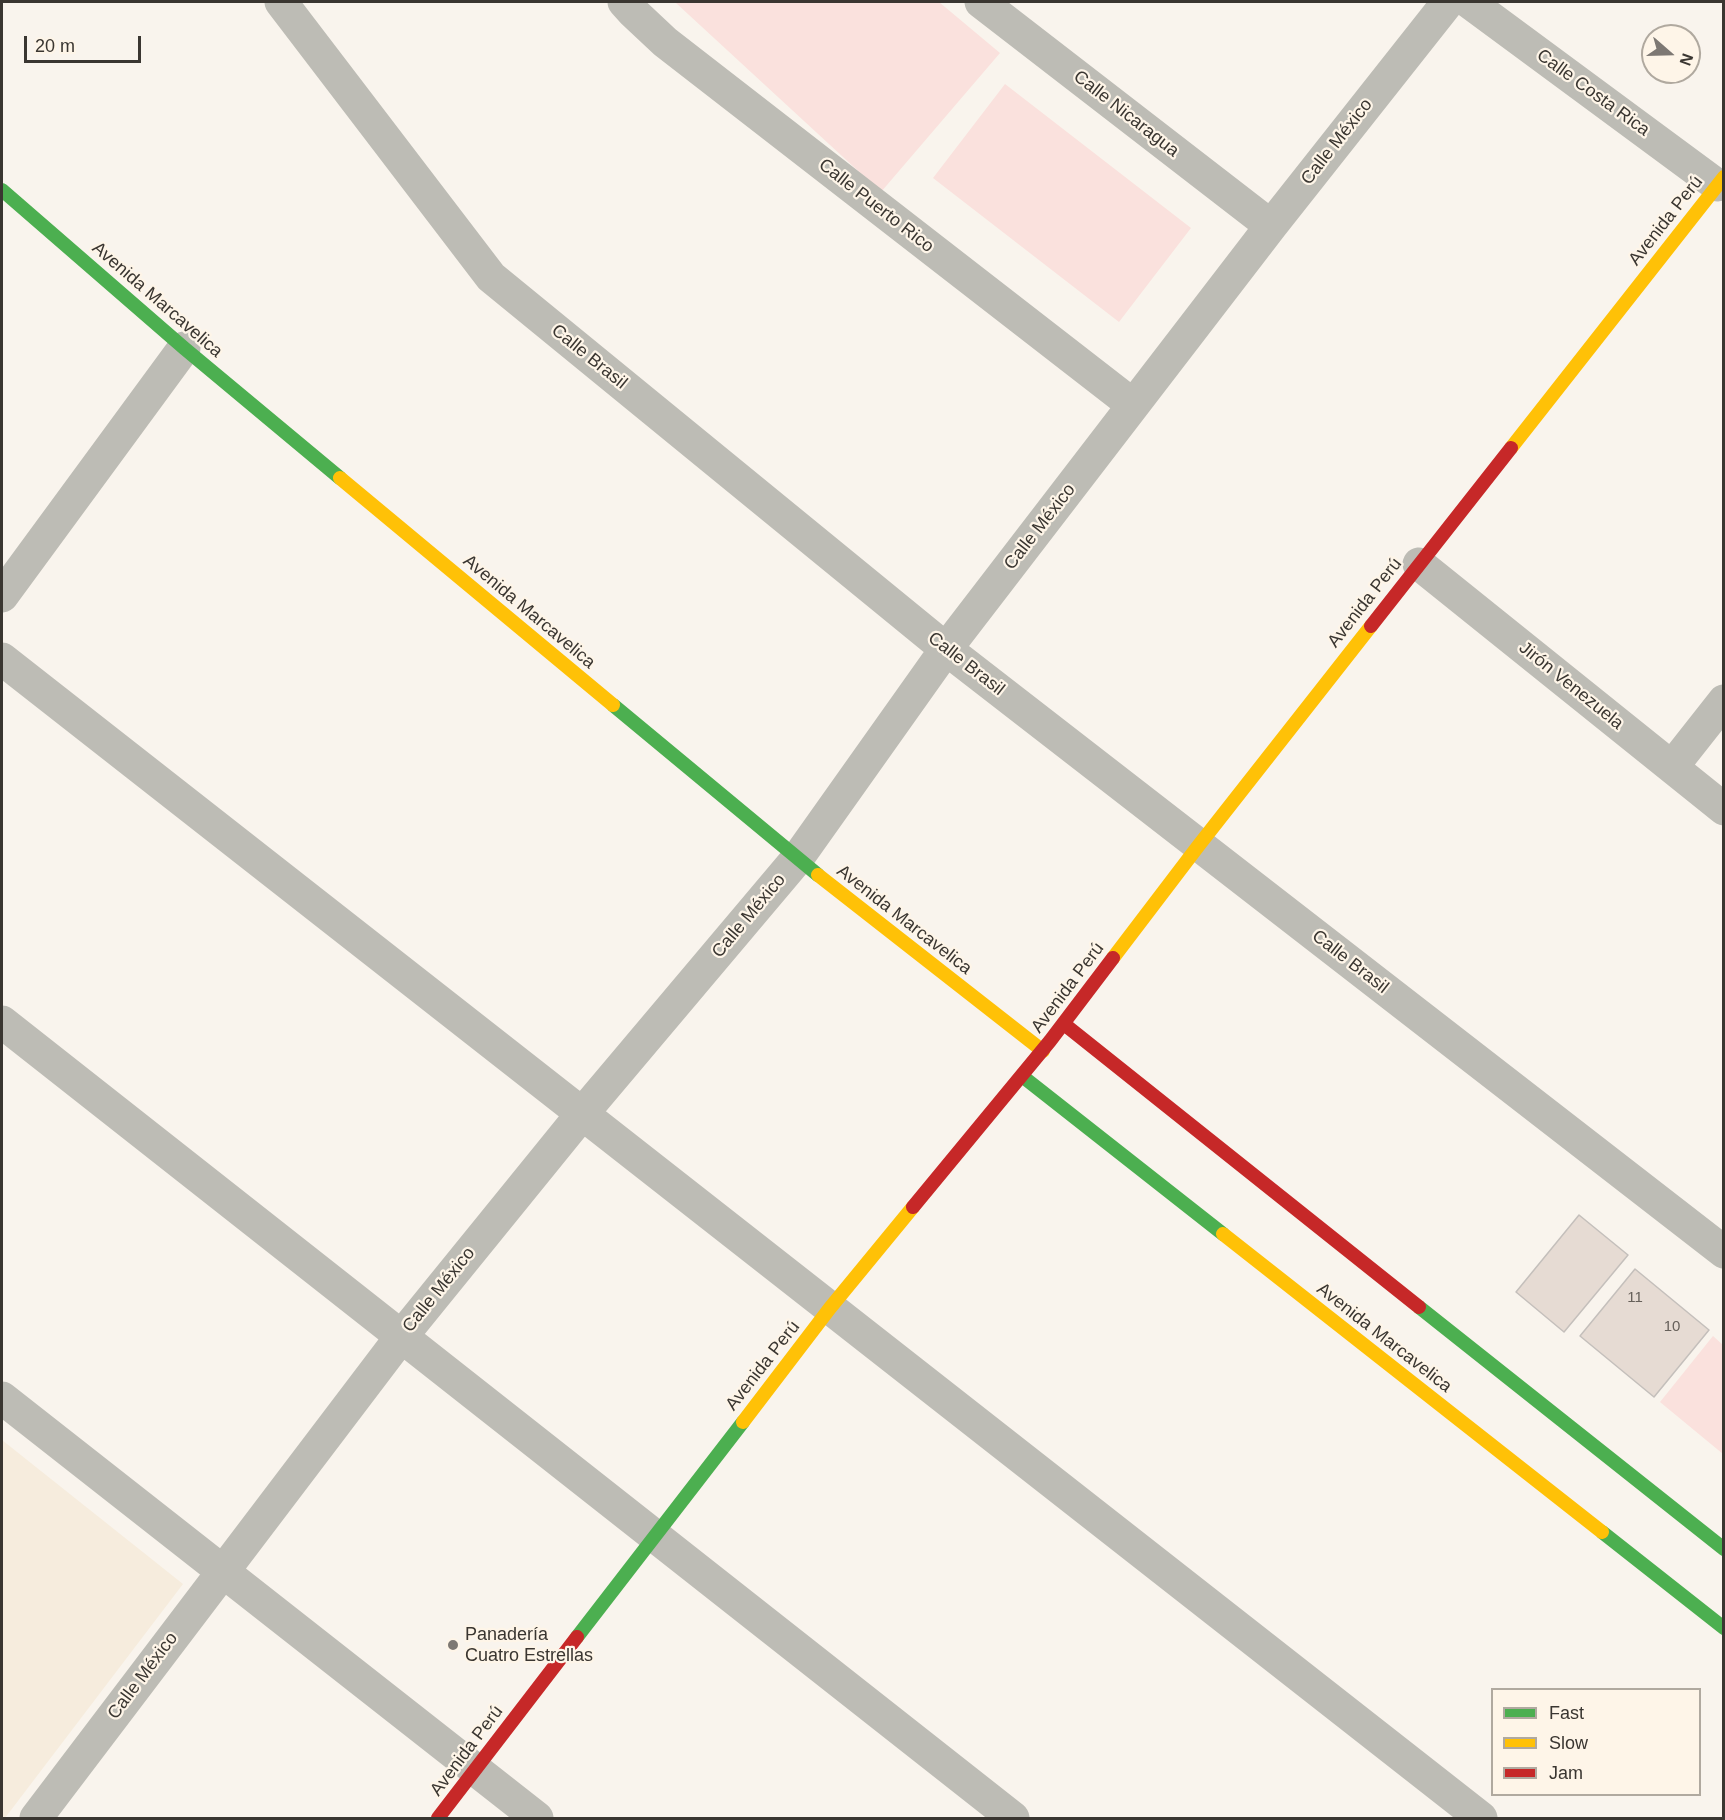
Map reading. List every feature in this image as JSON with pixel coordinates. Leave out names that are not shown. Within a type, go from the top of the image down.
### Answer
[{"type":"street","name":"Calle Brasil","points":[[281,2],[491,277],[946,650],[1724,1252]]},
{"type":"street","name":"Calle Nicaragua","points":[[981,2],[1271,226]]},
{"type":"street","name":"Calle México","points":[[36,1818],[401,1337],[582,1114],[797,859],[946,650],[1271,226],[1448,2]]},
{"type":"street","name":"Calle Costa Rica","points":[[1469,2],[1720,181]]},
{"type":"street","name":"Calle Puerto Rico","points":[[635,5],[665,42],[1133,405]]},
{"type":"street","name":"Avenida Perú","points":[[438,1818],[830,1308],[1043,1051],[1198,845],[1720,181]]},
{"type":"street","name":"Avenida Marcavelica","points":[[2,190],[184,348],[797,859],[1043,1051]]},
{"type":"street","points":[[2,596],[184,348]]},
{"type":"street","name":"Jirón Venezuela","points":[[1419,564],[1724,809]]},
{"type":"street","points":[[2,659],[1481,1818]]},
{"type":"street","points":[[1672,768],[1724,701]]},
{"type":"street","points":[[2,1023],[1013,1818]]},
{"type":"street","points":[[1064,1024],[1724,1550]]},
{"type":"street","name":"Avenida Marcavelica","points":[[1022,1076],[1724,1628]]},
{"type":"street","points":[[2,1398],[537,1818]]},
{"type":"shaded area","points":[[939,2],[1000,53],[881,192],[676,3]]},
{"type":"shaded area","points":[[1005,84],[1191,228],[1119,322],[933,178]]},
{"type":"shaded area","points":[[1713,1336],[1723,1345],[1723,1454],[1660,1402]]},
{"type":"shaded area","points":[[2,1440],[183,1584],[5,1818],[2,1818]]},
{"type":"building","points":[[1579,1215],[1628,1255],[1564,1332],[1516,1292]]},
{"type":"building","points":[[1635,1269],[1709,1330],[1654,1397],[1580,1336]]},
{"type":"traffic: fast","points":[[2,190],[184,348],[340,478]]},
{"type":"traffic: fast","points":[[613,705],[818,875]]},
{"type":"traffic: fast","points":[[1022,1076],[1223,1234]]},
{"type":"traffic: fast","points":[[1419,1307],[1724,1549]]},
{"type":"traffic: fast","points":[[577,1637],[743,1422]]},
{"type":"traffic: fast","points":[[1602,1532],[1724,1628]]},
{"type":"traffic: slow","points":[[1511,448],[1724,177]]},
{"type":"traffic: slow","points":[[340,478],[613,705]]},
{"type":"traffic: slow","points":[[1113,958],[1371,626]]},
{"type":"traffic: slow","points":[[818,875],[1043,1051]]},
{"type":"traffic: slow","points":[[743,1422],[830,1308],[913,1207]]},
{"type":"traffic: slow","points":[[1223,1234],[1602,1532]]},
{"type":"traffic: jam","points":[[1371,626],[1511,448]]},
{"type":"traffic: jam","points":[[913,1207],[1050,1041],[1113,958]]},
{"type":"traffic: jam","points":[[1064,1024],[1419,1307]]},
{"type":"traffic: jam","points":[[438,1818],[577,1637]]},
{"type":"place","name":"Panadería Cuatro Estrellas","points":[[453,1645]]}]
